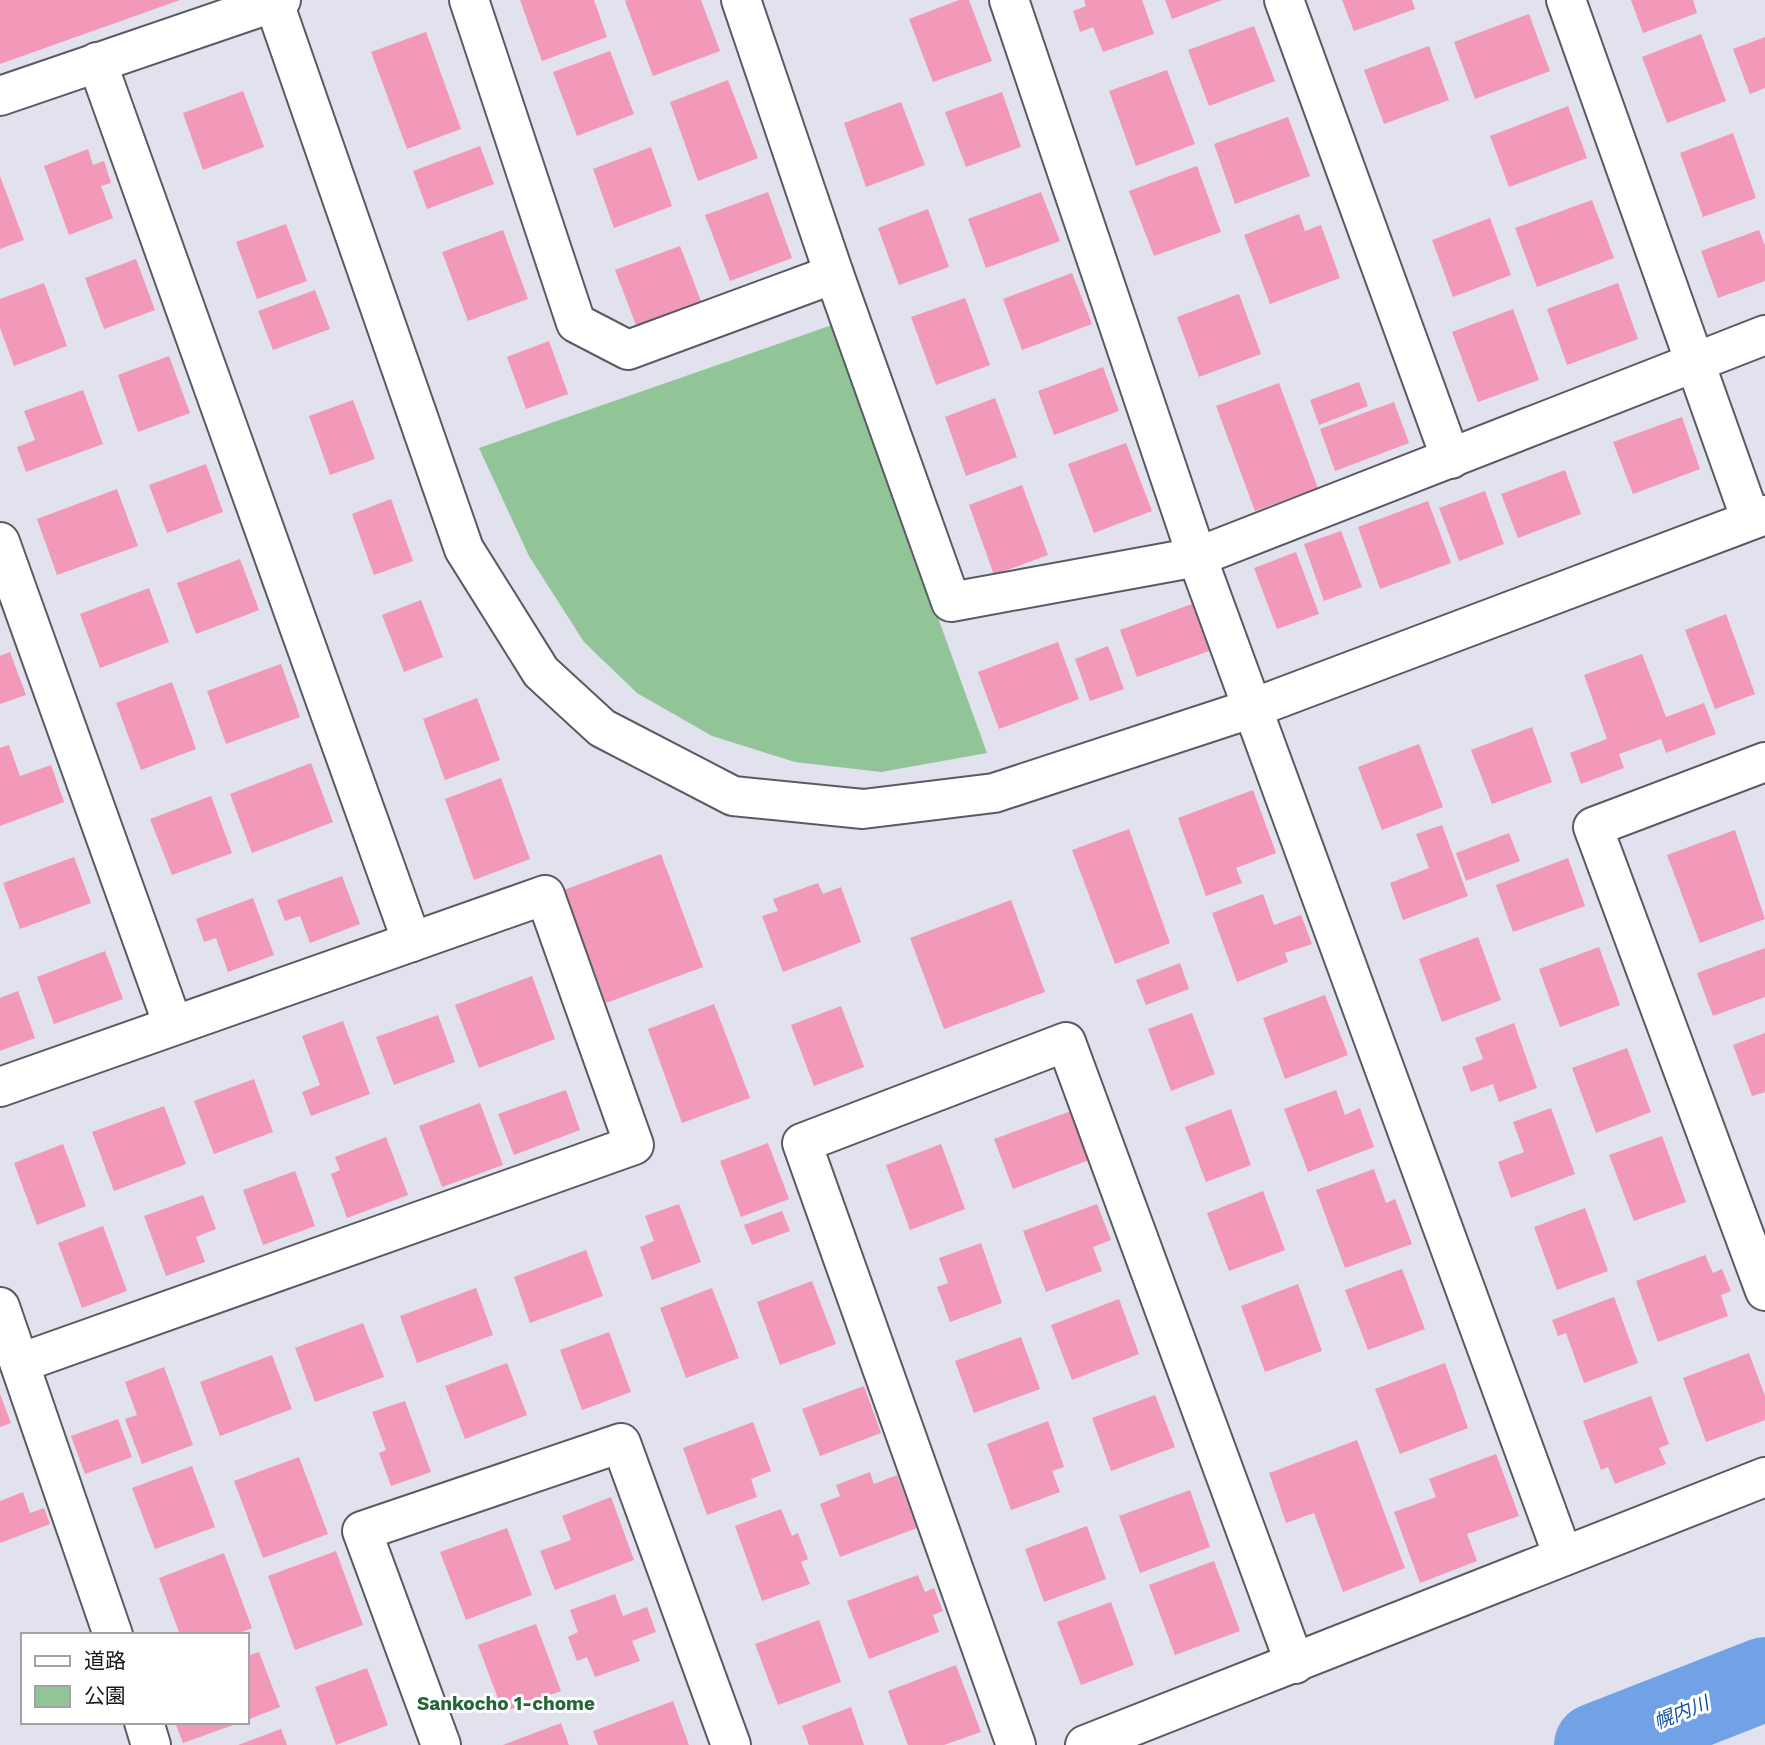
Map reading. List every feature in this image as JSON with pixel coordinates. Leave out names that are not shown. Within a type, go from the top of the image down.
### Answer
[{"type":"street","points":[[469,0],[576,323],[628,349],[834,274]]},
{"type":"street","points":[[741,0],[834,274],[951,603],[1197,557],[1765,335]]},
{"type":"street","points":[[1009,0],[1197,557],[1563,1556]]},
{"type":"street","points":[[1284,0],[1451,459]]},
{"type":"street","points":[[0,96],[276,1],[464,549],[541,672],[602,728],[733,796],[863,809],[994,793],[1253,708],[1758,517],[1695,363],[1566,0]]},
{"type":"street","points":[[97,62],[412,942]]},
{"type":"street","points":[[0,542],[173,1025]]},
{"type":"street","points":[[1765,762],[1593,827],[1765,1291]]},
{"type":"street","points":[[0,1087],[545,895],[634,1145],[20,1363]]},
{"type":"street","points":[[1016,1745],[802,1143],[1066,1042],[1295,1664]]},
{"type":"street","points":[[0,1307],[113,1633]]},
{"type":"street","points":[[441,1745],[362,1531],[621,1443],[731,1745]]},
{"type":"street","points":[[1085,1745],[1765,1477]]},
{"type":"street","points":[[145,1724],[151,1745]]},
{"type":"green space","points":[[832,325],[987,753],[881,772],[795,762],[712,736],[637,693],[584,642],[529,556],[479,448]]},
{"type":"building","points":[[0,0],[180,0],[0,64]]},
{"type":"building","points":[[520,0],[594,0],[607,37],[542,61]]},
{"type":"building","points":[[701,0],[720,51],[653,76],[625,1]]},
{"type":"building","points":[[959,0],[969,0],[992,61],[933,82],[909,19]]},
{"type":"building","points":[[1084,0],[1142,0],[1154,34],[1103,52],[1093,27],[1080,32],[1073,11],[1086,6]]},
{"type":"building","points":[[1165,0],[1222,0],[1172,19]]},
{"type":"building","points":[[1342,0],[1412,0],[1415,9],[1354,31]]},
{"type":"building","points":[[1631,0],[1693,0],[1697,13],[1643,33]]},
{"type":"building","points":[[1529,14],[1550,71],[1475,99],[1454,42]]},
{"type":"building","points":[[1254,26],[1275,81],[1209,106],[1188,50]]},
{"type":"building","points":[[426,32],[461,129],[407,149],[371,52]]},
{"type":"building","points":[[1701,34],[1726,101],[1667,123],[1642,57]]},
{"type":"building","points":[[1765,37],[1765,88],[1750,94],[1733,49]]},
{"type":"building","points":[[1429,46],[1449,100],[1384,124],[1364,70]]},
{"type":"building","points":[[610,51],[634,114],[577,136],[553,72]]},
{"type":"building","points":[[1167,70],[1195,144],[1136,166],[1109,91]]},
{"type":"building","points":[[728,80],[758,158],[698,181],[670,102]]},
{"type":"building","points":[[243,91],[264,147],[203,170],[183,113]]},
{"type":"building","points":[[1002,92],[1021,147],[966,167],[945,112]]},
{"type":"building","points":[[901,102],[925,165],[866,187],[844,123]]},
{"type":"building","points":[[1568,106],[1587,158],[1509,187],[1490,136]]},
{"type":"building","points":[[1288,117],[1310,176],[1235,204],[1214,144]]},
{"type":"building","points":[[1733,133],[1756,198],[1703,217],[1680,153]]},
{"type":"building","points":[[480,146],[494,184],[427,209],[413,171]]},
{"type":"building","points":[[651,147],[672,206],[614,228],[593,169]]},
{"type":"building","points":[[88,149],[93,165],[104,161],[111,183],[101,186],[113,218],[69,235],[44,166]]},
{"type":"building","points":[[1197,166],[1221,232],[1154,256],[1129,191]]},
{"type":"building","points":[[0,176],[24,240],[0,249]]},
{"type":"building","points":[[768,192],[792,258],[730,281],[705,215]]},
{"type":"building","points":[[1041,192],[1060,241],[986,268],[968,219]]},
{"type":"building","points":[[1592,200],[1614,258],[1537,287],[1515,228]]},
{"type":"building","points":[[928,209],[949,267],[899,285],[878,228]]},
{"type":"building","points":[[1299,214],[1305,231],[1321,225],[1340,278],[1270,304],[1244,235]]},
{"type":"building","points":[[1490,218],[1511,275],[1453,297],[1432,240]]},
{"type":"building","points":[[286,224],[307,281],[257,299],[236,242]]},
{"type":"building","points":[[503,230],[528,299],[468,321],[442,252]]},
{"type":"building","points":[[1759,230],[1765,246],[1765,281],[1718,298],[1701,251]]},
{"type":"building","points":[[680,246],[704,309],[639,333],[615,270]]},
{"type":"building","points":[[136,259],[155,310],[104,329],[85,278]]},
{"type":"building","points":[[1072,273],[1092,324],[1022,350],[1003,299]]},
{"type":"building","points":[[44,283],[67,346],[14,366],[0,328],[0,299]]},
{"type":"building","points":[[1618,283],[1638,339],[1567,365],[1547,309]]},
{"type":"building","points":[[315,290],[330,329],[273,350],[258,311]]},
{"type":"building","points":[[1239,294],[1261,354],[1199,377],[1177,317]]},
{"type":"building","points":[[965,298],[990,365],[936,385],[911,317]]},
{"type":"building","points":[[1513,309],[1539,380],[1478,402],[1452,332]]},
{"type":"building","points":[[549,341],[568,394],[526,409],[507,357]]},
{"type":"building","points":[[169,356],[190,413],[138,432],[118,375]]},
{"type":"building","points":[[1103,367],[1119,411],[1054,435],[1038,391]]},
{"type":"building","points":[[1359,382],[1368,406],[1319,425],[1310,400]]},
{"type":"building","points":[[1279,383],[1318,488],[1255,511],[1216,406]]},
{"type":"building","points":[[83,390],[103,444],[26,472],[17,447],[35,440],[24,411]]},
{"type":"building","points":[[995,398],[1017,457],[966,476],[945,417]]},
{"type":"building","points":[[353,400],[375,459],[330,475],[309,416]]},
{"type":"building","points":[[1394,402],[1409,443],[1335,471],[1320,429]]},
{"type":"building","points":[[1682,417],[1700,469],[1633,494],[1613,442]]},
{"type":"building","points":[[1126,443],[1152,511],[1094,533],[1068,464]]},
{"type":"building","points":[[206,464],[223,512],[167,533],[149,485]]},
{"type":"building","points":[[1565,470],[1581,514],[1518,538],[1501,494]]},
{"type":"building","points":[[1022,485],[1048,555],[994,575],[969,505]]},
{"type":"building","points":[[117,489],[138,546],[57,575],[37,519]]},
{"type":"building","points":[[1485,491],[1504,544],[1459,561],[1439,508]]},
{"type":"building","points":[[391,499],[413,561],[374,575],[352,514]]},
{"type":"building","points":[[1428,501],[1451,563],[1380,589],[1358,527]]},
{"type":"building","points":[[1341,531],[1362,587],[1324,601],[1304,544]]},
{"type":"building","points":[[1296,552],[1319,614],[1277,629],[1254,568]]},
{"type":"building","points":[[240,559],[259,610],[196,634],[177,583]]},
{"type":"building","points":[[149,588],[169,642],[100,668],[80,614]]},
{"type":"building","points":[[421,600],[443,657],[404,672],[382,615]]},
{"type":"building","points":[[1192,604],[1209,651],[1137,677],[1120,630]]},
{"type":"building","points":[[1726,614],[1755,694],[1715,709],[1685,630]]},
{"type":"building","points":[[1058,642],[1079,699],[999,729],[978,672]]},
{"type":"building","points":[[1108,646],[1124,689],[1090,701],[1075,659]]},
{"type":"building","points":[[10,652],[26,695],[0,704],[0,656]]},
{"type":"building","points":[[1642,654],[1666,717],[1704,703],[1716,734],[1666,753],[1661,739],[1619,754],[1624,768],[1581,784],[1570,753],[1607,739],[1584,675]]},
{"type":"building","points":[[281,664],[300,717],[226,744],[207,691]]},
{"type":"building","points":[[172,682],[196,749],[141,770],[116,703]]},
{"type":"building","points":[[477,698],[500,760],[445,780],[423,719]]},
{"type":"building","points":[[1532,727],[1552,782],[1492,804],[1471,750]]},
{"type":"building","points":[[1419,744],[1443,807],[1382,830],[1358,767]]},
{"type":"building","points":[[9,745],[20,776],[51,765],[64,802],[0,826],[0,748]]},
{"type":"building","points":[[311,763],[333,822],[252,853],[230,794]]},
{"type":"building","points":[[501,778],[530,859],[474,880],[445,799]]},
{"type":"building","points":[[1253,790],[1276,853],[1236,868],[1242,883],[1206,896],[1178,818]]},
{"type":"building","points":[[211,796],[232,853],[172,875],[150,819]]},
{"type":"building","points":[[1442,825],[1468,896],[1403,920],[1390,883],[1429,868],[1416,834]]},
{"type":"building","points":[[1129,829],[1170,943],[1115,964],[1072,850]]},
{"type":"building","points":[[1735,830],[1765,919],[1700,943],[1667,855]]},
{"type":"building","points":[[1509,833],[1520,861],[1466,881],[1456,853]]},
{"type":"building","points":[[661,854],[703,967],[606,1003],[564,890]]},
{"type":"building","points":[[74,857],[91,903],[20,929],[3,883]]},
{"type":"building","points":[[1568,858],[1585,906],[1513,932],[1496,885]]},
{"type":"building","points":[[342,876],[360,924],[310,943],[300,916],[285,921],[277,900]]},
{"type":"building","points":[[818,883],[823,894],[841,887],[861,942],[783,972],[762,916],[778,911],[773,899]]},
{"type":"building","points":[[1263,894],[1274,925],[1301,915],[1312,944],[1285,953],[1288,962],[1237,982],[1212,913]]},
{"type":"building","points":[[253,898],[274,955],[228,972],[216,938],[204,942],[196,919]]},
{"type":"building","points":[[1011,900],[1045,992],[944,1029],[910,938]]},
{"type":"building","points":[[1478,937],[1501,1000],[1442,1022],[1419,959]]},
{"type":"building","points":[[1599,947],[1620,1005],[1560,1027],[1539,969]]},
{"type":"building","points":[[1765,948],[1765,997],[1713,1016],[1697,973]]},
{"type":"building","points":[[105,951],[123,999],[54,1024],[37,977]]},
{"type":"building","points":[[1180,963],[1189,989],[1146,1005],[1136,980]]},
{"type":"building","points":[[532,976],[555,1039],[479,1068],[455,1005]]},
{"type":"building","points":[[18,991],[35,1038],[0,1051],[0,998]]},
{"type":"building","points":[[1325,995],[1348,1055],[1285,1079],[1263,1018]]},
{"type":"building","points":[[714,1004],[750,1098],[682,1123],[648,1029]]},
{"type":"building","points":[[841,1006],[864,1067],[814,1086],[791,1025]]},
{"type":"building","points":[[1192,1013],[1215,1074],[1171,1091],[1148,1029]]},
{"type":"building","points":[[438,1015],[455,1062],[394,1085],[376,1037]]},
{"type":"building","points":[[343,1021],[370,1094],[311,1116],[302,1092],[320,1085],[302,1036]]},
{"type":"building","points":[[1514,1023],[1537,1088],[1499,1102],[1493,1084],[1471,1092],[1462,1067],[1483,1059],[1475,1038]]},
{"type":"building","points":[[1765,1033],[1765,1092],[1752,1096],[1733,1045]]},
{"type":"building","points":[[1627,1048],[1651,1112],[1596,1133],[1572,1068]]},
{"type":"building","points":[[254,1079],[273,1132],[214,1154],[194,1101]]},
{"type":"building","points":[[566,1090],[580,1130],[514,1155],[498,1114]]},
{"type":"building","points":[[1336,1090],[1345,1115],[1360,1108],[1374,1147],[1308,1172],[1284,1109]]},
{"type":"building","points":[[480,1103],[503,1165],[442,1187],[419,1126]]},
{"type":"building","points":[[164,1106],[186,1164],[114,1191],[92,1132]]},
{"type":"building","points":[[1551,1108],[1575,1174],[1511,1198],[1498,1162],[1524,1152],[1513,1122]]},
{"type":"building","points":[[1231,1109],[1251,1165],[1206,1182],[1185,1127]]},
{"type":"building","points":[[1071,1111],[1089,1160],[1013,1189],[994,1139]]},
{"type":"building","points":[[1662,1136],[1686,1202],[1634,1221],[1609,1155]]},
{"type":"building","points":[[386,1137],[408,1195],[347,1218],[331,1174],[340,1170],[335,1157]]},
{"type":"building","points":[[768,1143],[789,1199],[741,1217],[720,1161]]},
{"type":"building","points":[[63,1144],[86,1206],[37,1225],[14,1163]]},
{"type":"building","points":[[941,1144],[965,1209],[910,1230],[886,1165]]},
{"type":"building","points":[[1374,1169],[1386,1203],[1395,1199],[1412,1244],[1345,1268],[1316,1190]]},
{"type":"building","points":[[295,1171],[315,1226],[263,1245],[243,1190]]},
{"type":"building","points":[[1263,1191],[1285,1250],[1229,1271],[1207,1213]]},
{"type":"building","points":[[203,1195],[216,1229],[196,1237],[205,1262],[166,1276],[144,1216]]},
{"type":"building","points":[[679,1204],[701,1262],[652,1280],[640,1247],[654,1241],[645,1216]]},
{"type":"building","points":[[1097,1204],[1111,1240],[1093,1247],[1102,1271],[1046,1292],[1023,1231]]},
{"type":"building","points":[[1585,1208],[1608,1271],[1557,1290],[1534,1227]]},
{"type":"building","points":[[782,1211],[790,1231],[752,1245],[744,1225]]},
{"type":"building","points":[[103,1226],[127,1291],[82,1308],[58,1243]]},
{"type":"building","points":[[981,1243],[1002,1303],[950,1322],[937,1287],[948,1283],[939,1258]]},
{"type":"building","points":[[586,1250],[603,1296],[530,1323],[514,1277]]},
{"type":"building","points":[[1705,1255],[1713,1273],[1722,1269],[1731,1291],[1721,1295],[1728,1316],[1658,1342],[1636,1281]]},
{"type":"building","points":[[1402,1269],[1425,1329],[1368,1350],[1345,1290]]},
{"type":"building","points":[[812,1281],[836,1344],[780,1365],[757,1302]]},
{"type":"building","points":[[1298,1284],[1322,1351],[1265,1372],[1241,1306]]},
{"type":"building","points":[[476,1288],[493,1335],[417,1363],[400,1316]]},
{"type":"building","points":[[712,1288],[739,1358],[686,1378],[660,1308]]},
{"type":"building","points":[[1614,1297],[1638,1363],[1584,1383],[1566,1333],[1558,1336],[1552,1320]]},
{"type":"building","points":[[1119,1299],[1139,1354],[1072,1380],[1051,1325]]},
{"type":"building","points":[[363,1323],[384,1377],[315,1402],[295,1348]]},
{"type":"building","points":[[609,1332],[631,1392],[582,1410],[560,1350]]},
{"type":"building","points":[[1021,1337],[1040,1389],[974,1413],[955,1361]]},
{"type":"building","points":[[1749,1353],[1765,1396],[1765,1420],[1706,1442],[1683,1378]]},
{"type":"building","points":[[272,1355],[292,1409],[220,1436],[200,1382]]},
{"type":"building","points":[[507,1363],[527,1415],[465,1439],[445,1386]]},
{"type":"building","points":[[1445,1363],[1468,1428],[1400,1454],[1375,1389]]},
{"type":"building","points":[[164,1367],[193,1445],[142,1464],[125,1419],[137,1415],[125,1382]]},
{"type":"building","points":[[864,1386],[881,1433],[820,1456],[802,1409]]},
{"type":"building","points":[[0,1394],[11,1423],[0,1427]]},
{"type":"building","points":[[1155,1395],[1175,1447],[1111,1471],[1092,1418]]},
{"type":"building","points":[[1651,1396],[1669,1444],[1659,1448],[1666,1464],[1615,1484],[1608,1467],[1601,1470],[1583,1421]]},
{"type":"building","points":[[405,1401],[431,1472],[391,1486],[379,1453],[386,1450],[372,1412]]},
{"type":"building","points":[[118,1419],[132,1457],[85,1474],[71,1436]]},
{"type":"building","points":[[1048,1421],[1064,1467],[1052,1471],[1060,1492],[1011,1510],[987,1444]]},
{"type":"building","points":[[753,1422],[771,1471],[751,1479],[757,1497],[707,1515],[683,1448]]},
{"type":"building","points":[[1357,1440],[1405,1568],[1343,1592],[1314,1513],[1286,1523],[1269,1473]]},
{"type":"building","points":[[1496,1454],[1519,1516],[1467,1534],[1477,1561],[1420,1583],[1394,1512],[1436,1497],[1429,1479]]},
{"type":"building","points":[[299,1457],[328,1534],[263,1558],[234,1481]]},
{"type":"building","points":[[192,1466],[215,1527],[155,1549],[132,1488]]},
{"type":"building","points":[[870,1472],[874,1484],[897,1475],[917,1528],[840,1557],[820,1504],[840,1496],[836,1485]]},
{"type":"building","points":[[1190,1490],[1210,1547],[1140,1573],[1119,1516]]},
{"type":"building","points":[[23,1492],[30,1513],[44,1508],[50,1524],[0,1543],[0,1501]]},
{"type":"building","points":[[611,1497],[634,1560],[555,1590],[540,1551],[571,1540],[562,1516]]},
{"type":"building","points":[[781,1509],[792,1536],[798,1533],[808,1559],[801,1562],[810,1584],[762,1601],[735,1526]]},
{"type":"building","points":[[1087,1526],[1106,1579],[1044,1602],[1025,1549]]},
{"type":"building","points":[[507,1528],[532,1595],[466,1620],[440,1552]]},
{"type":"building","points":[[336,1551],[363,1625],[295,1650],[268,1576]]},
{"type":"building","points":[[224,1553],[252,1628],[240,1633],[179,1633],[159,1578]]},
{"type":"building","points":[[1214,1561],[1240,1631],[1175,1655],[1149,1585]]},
{"type":"building","points":[[918,1575],[925,1592],[934,1588],[943,1611],[933,1615],[939,1632],[869,1659],[847,1601]]},
{"type":"building","points":[[615,1594],[623,1616],[647,1607],[656,1632],[632,1641],[640,1661],[595,1677],[587,1657],[577,1661],[568,1637],[578,1632],[570,1610]]},
{"type":"building","points":[[1111,1602],[1134,1665],[1081,1685],[1057,1622]]},
{"type":"building","points":[[819,1620],[841,1682],[778,1705],[755,1644]]},
{"type":"building","points":[[536,1624],[561,1691],[503,1712],[478,1645]]},
{"type":"building","points":[[259,1652],[280,1707],[248,1720],[248,1656]]},
{"type":"building","points":[[956,1665],[981,1732],[944,1745],[908,1745],[888,1691]]},
{"type":"building","points":[[367,1668],[388,1725],[336,1745],[315,1687]]},
{"type":"building","points":[[673,1701],[689,1745],[598,1745],[593,1731]]},
{"type":"building","points":[[851,1707],[864,1745],[809,1745],[802,1726]]},
{"type":"building","points":[[561,1723],[569,1745],[503,1745]]},
{"type":"building","points":[[176,1724],[236,1724],[183,1743]]},
{"type":"building","points":[[281,1729],[287,1745],[238,1745]]},
{"type":"waterway","name":"幌内川","points":[[1596,1745],[1765,1679]]},
{"type":"district","name":"Sankocho 1-chome","points":[[506,1703]]}]
